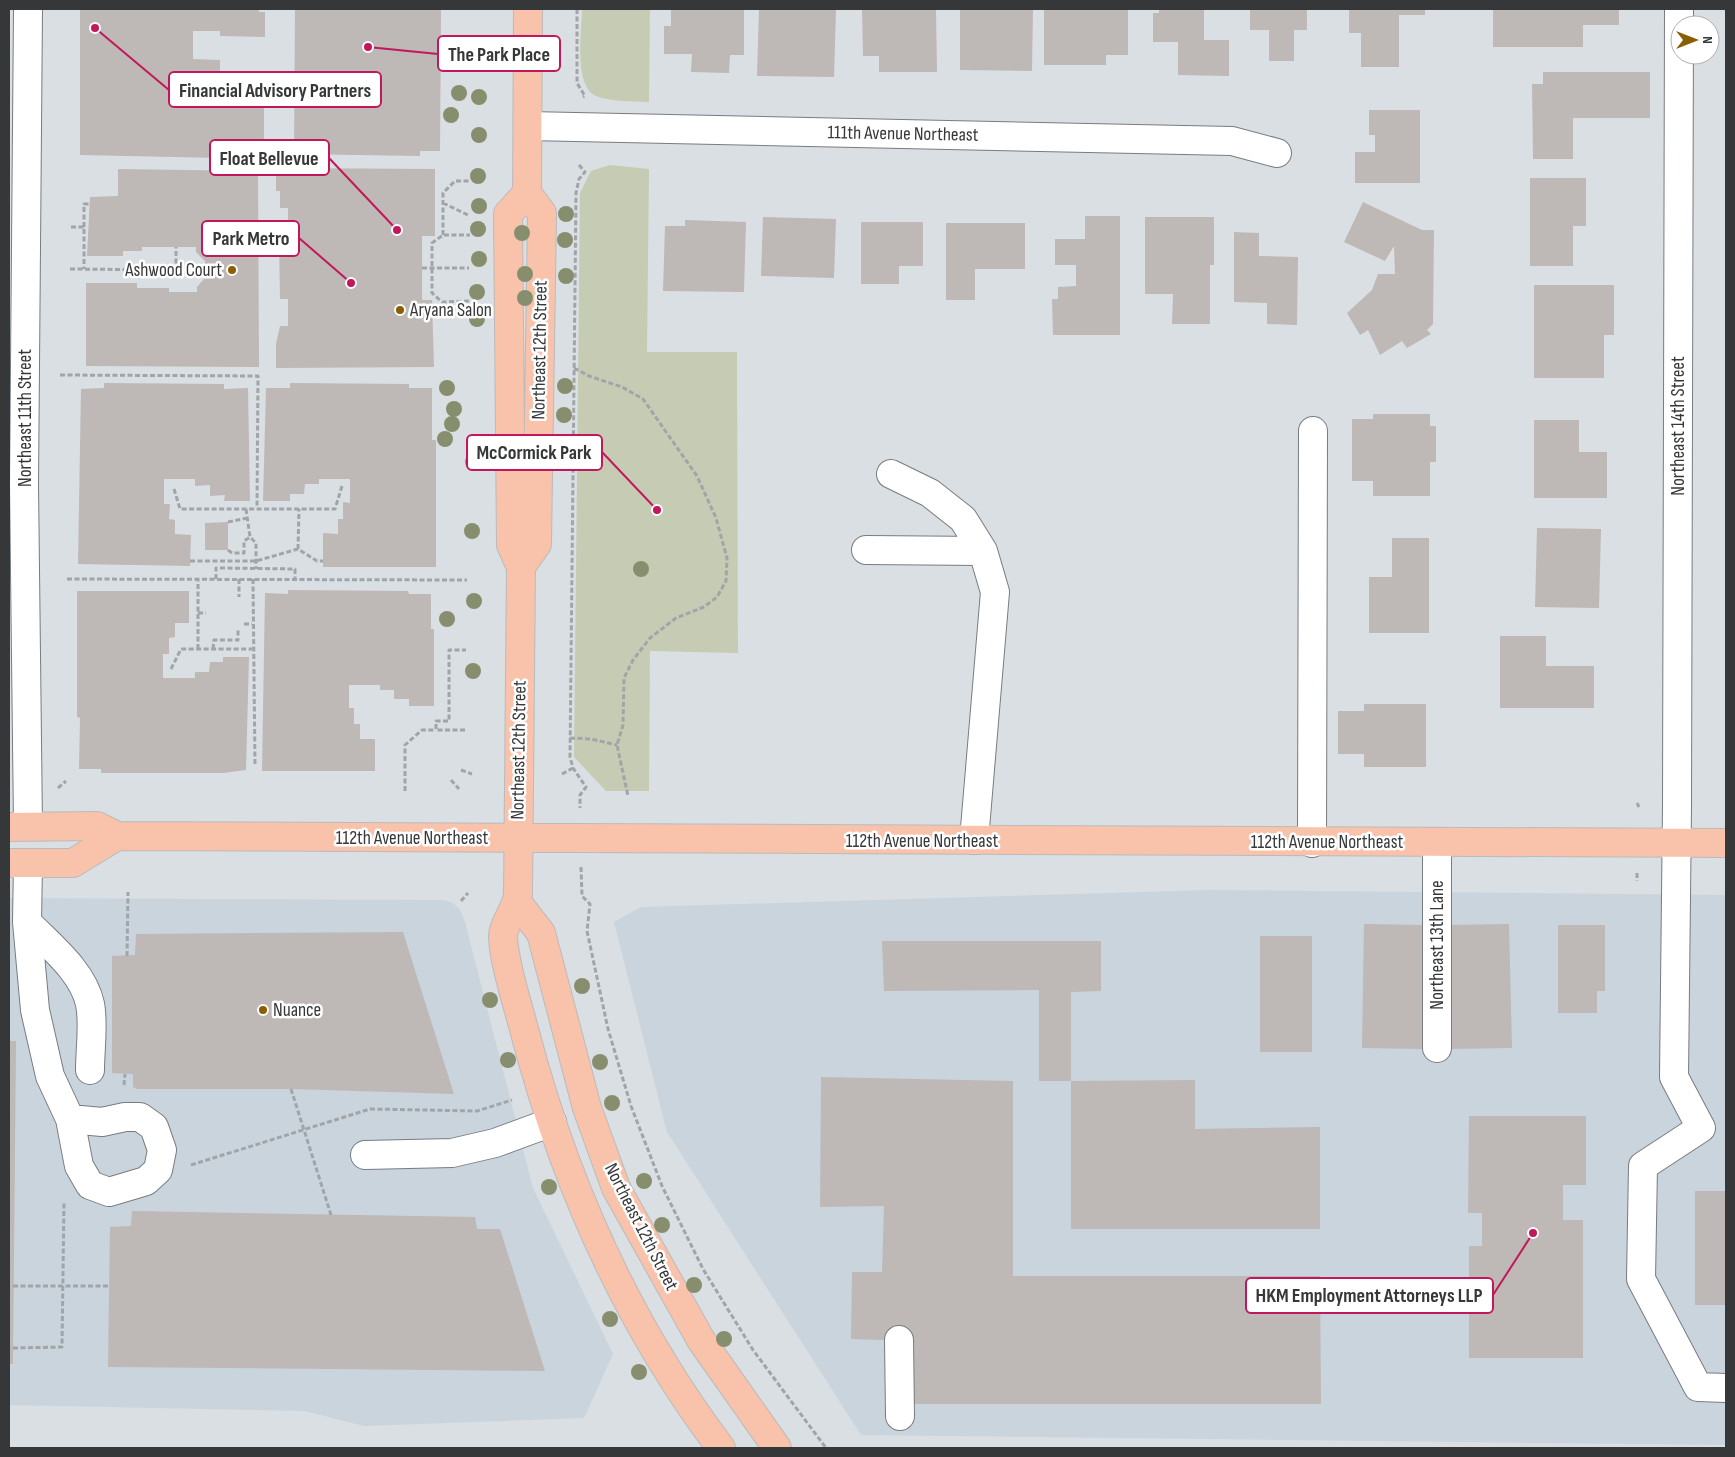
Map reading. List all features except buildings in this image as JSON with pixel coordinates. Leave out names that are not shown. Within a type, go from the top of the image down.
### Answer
[{"type":"main road","name":"Northeast 12th Street","points":[[528,9],[527,193],[542,213],[538,544],[522,567],[517,902],[503,935],[514,990],[538,1082],[579,1197],[636,1318],[696,1416],[720,1448]]},
{"type":"main road","name":"112th Avenue Northeast","points":[[18,827],[97,826],[117,836],[1312,843],[1726,843]]},
{"type":"main road","points":[[18,863],[74,862],[117,836]]},
{"type":"main road","name":"Northeast 12th Street","points":[[517,902],[541,933],[587,1108],[616,1188],[702,1340],[777,1448]]},
{"type":"street","name":"Northeast 11th Street","points":[[18,827],[17,484],[28,9]]},
{"type":"street","name":"Northeast 14th Street","points":[[1679,9],[1674,1077],[1701,1128],[1643,1166],[1641,1279],[1698,1388],[1726,1388]]},
{"type":"street","name":"111th Avenue Northeast","points":[[528,126],[1232,141],[1277,153]]},
{"type":"street","points":[[1312,843],[1313,431]]},
{"type":"street","points":[[891,474],[930,493],[963,519],[983,551],[995,592],[974,840]]},
{"type":"street","points":[[866,550],[983,551]]},
{"type":"street","name":"Northeast 13th Lane","points":[[1436,843],[1436,1048]]},
{"type":"street","points":[[18,863],[27,922],[35,1010],[50,1076],[70,1119]]},
{"type":"street","points":[[27,922],[71,968],[89,1000],[91,1012],[90,1070]]},
{"type":"street","points":[[365,1155],[452,1154],[494,1143],[552,1122]]},
{"type":"street","points":[[899,1340],[900,1416]]},
{"type":"path","points":[[577,9],[577,83],[584,96]]},
{"type":"path","points":[[579,166],[584,172],[579,179],[576,193],[570,757],[573,768],[586,787],[580,795]]},
{"type":"path","points":[[443,235],[443,194],[455,180],[470,181]]},
{"type":"path","points":[[443,203],[470,216]]},
{"type":"path","points":[[84,269],[84,204],[90,204]]},
{"type":"path","points":[[71,227],[84,227]]},
{"type":"path","points":[[469,301],[442,302],[432,293],[432,244],[443,235],[470,235]]},
{"type":"path","points":[[70,269],[176,270],[176,247]]},
{"type":"path","points":[[422,268],[469,268]]},
{"type":"path","points":[[574,368],[589,376],[622,386],[643,399],[697,476],[716,518],[727,558],[726,581],[717,597],[704,607],[676,618],[650,638],[633,660],[624,678],[623,725],[617,745],[628,796]]},
{"type":"path","points":[[60,375],[258,376],[257,508]]},
{"type":"path","points":[[174,489],[180,509],[335,509],[342,486]]},
{"type":"path","points":[[246,509],[250,537],[256,543],[256,569]]},
{"type":"path","points":[[298,549],[299,509]]},
{"type":"path","points":[[228,522],[247,518]]},
{"type":"path","points":[[228,550],[232,553],[244,553],[244,541],[250,537]]},
{"type":"path","points":[[190,561],[256,561],[298,549],[317,561],[323,561]]},
{"type":"path","points":[[216,579],[216,568],[295,570],[295,580]]},
{"type":"path","points":[[67,579],[467,580]]},
{"type":"path","points":[[198,579],[198,649]]},
{"type":"path","points":[[239,579],[239,597]]},
{"type":"path","points":[[253,579],[252,649],[255,655],[254,766]]},
{"type":"path","points":[[198,613],[206,613]]},
{"type":"path","points":[[244,624],[252,624]]},
{"type":"path","points":[[213,649],[214,640],[238,640],[238,629]]},
{"type":"path","points":[[171,669],[180,649],[252,649]]},
{"type":"path","points":[[436,730],[436,721],[448,721],[449,650],[466,650]]},
{"type":"path","points":[[404,791],[405,745],[422,730],[464,730]]},
{"type":"path","points":[[570,738],[591,739],[617,745]]},
{"type":"path","points":[[562,774],[573,768]]},
{"type":"path","points":[[461,770],[472,774]]},
{"type":"path","points":[[451,780],[459,789]]},
{"type":"path","points":[[58,788],[66,781]]},
{"type":"path","points":[[1637,873],[1637,881]]},
{"type":"path","points":[[127,956],[128,892]]},
{"type":"path","points":[[461,901],[468,893]]},
{"type":"path","points":[[582,896],[590,904],[587,931],[608,1029],[631,1106],[662,1186],[708,1277],[753,1350],[826,1448]]},
{"type":"path","points":[[124,1085],[125,1074]]},
{"type":"path","points":[[291,1089],[331,1215]]},
{"type":"path","points":[[191,1165],[370,1109],[477,1111],[512,1100]]},
{"type":"path","points":[[13,1348],[62,1346],[64,1201]]},
{"type":"path","points":[[14,1286],[109,1286]]},
{"type":"shaded area","points":[[1210,890],[1726,895],[1726,1445],[861,1435],[667,1132],[614,922],[641,907]]},
{"type":"shaded area","points":[[9,898],[444,900],[453,903],[460,910],[465,922],[533,1188],[613,1354],[584,1418],[364,1426],[305,1411],[9,1405]]},
{"type":"green space","points":[[582,9],[650,9],[649,102],[608,99],[596,96],[589,90],[581,69]]},
{"type":"green space","points":[[610,165],[649,169],[647,352],[737,352],[738,653],[650,651],[649,791],[606,791],[574,757],[580,193],[591,171]]},
{"type":"place","name":"Financial Advisory Partners","points":[[95,28]]},
{"type":"place","name":"The Park Place","points":[[368,47]]},
{"type":"place","name":"Float Bellevue","points":[[397,230]]},
{"type":"place","name":"Ashwood Court","points":[[232,270]]},
{"type":"place","name":"Park Metro","points":[[351,283]]},
{"type":"place","name":"Aryana Salon","points":[[400,310]]},
{"type":"place","name":"McCormick Park","points":[[657,510]]},
{"type":"place","name":"Nuance","points":[[263,1010]]},
{"type":"place","name":"HKM Employment Attorneys LLP","points":[[1533,1233]]}]
